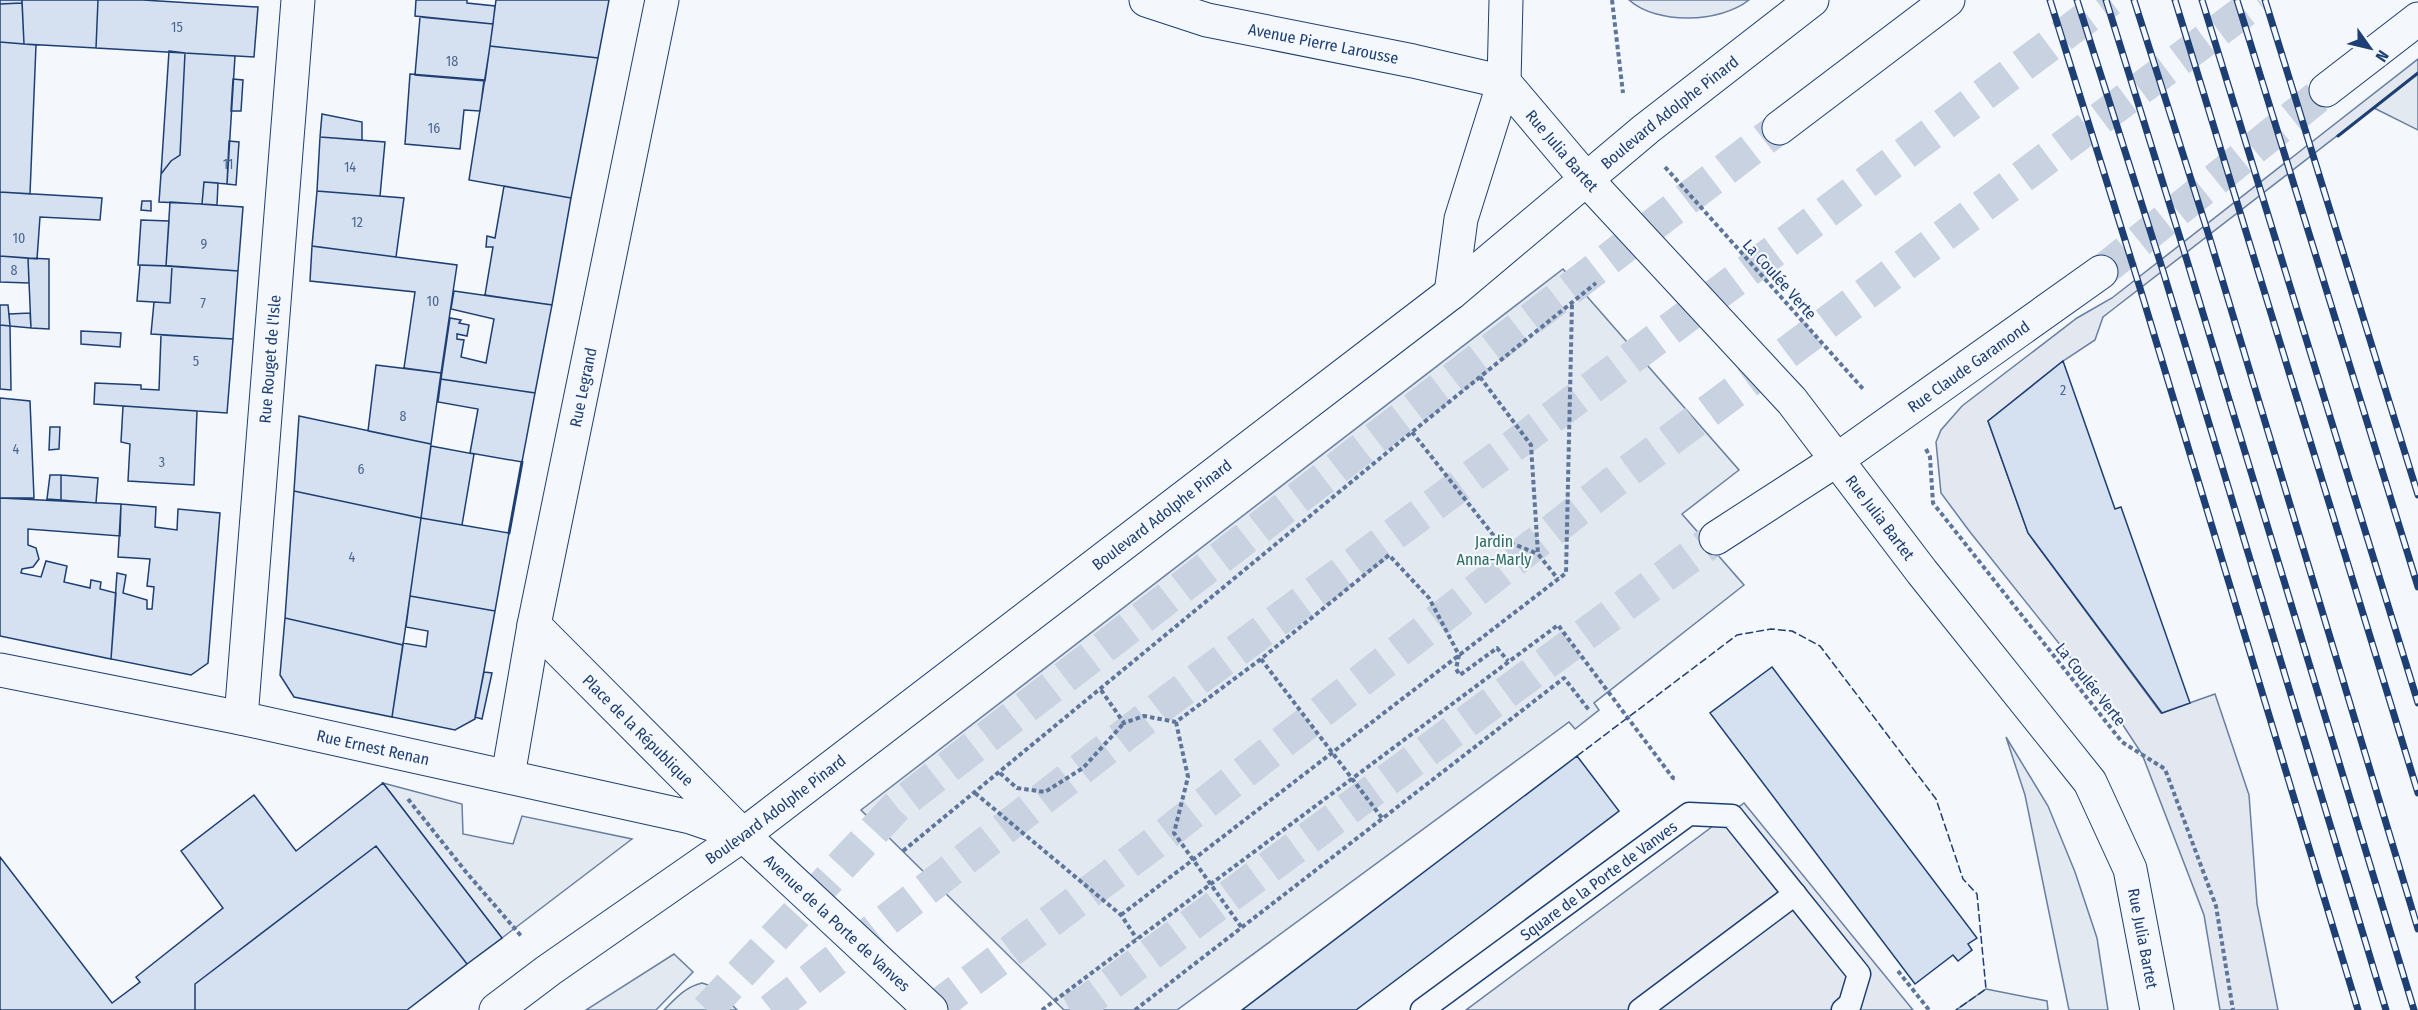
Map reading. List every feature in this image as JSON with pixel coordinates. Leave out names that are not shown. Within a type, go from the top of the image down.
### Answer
[{"type":"main road","name":"Rue Rouget de l'Isle","points":[[241,718],[298,0]]},
{"type":"main road","name":"Rue Legrand","points":[[508,776],[534,625],[662,0]]},
{"type":"main road","name":"Avenue Pierre Larousse","points":[[1146,0],[1207,20],[1413,61],[1504,82]]},
{"type":"main road","points":[[1451,294],[1461,219],[1504,82],[1506,0]]},
{"type":"main road","name":"Boulevard Adolphe Pinard","points":[[496,1010],[549,970],[743,835],[1451,294],[1646,129],[1812,0]]},
{"type":"main road","points":[[1779,128],[1948,0]]},
{"type":"main road","points":[[2326,90],[2418,19]]},
{"type":"main road","name":"Rue Julia Bartet","points":[[1504,82],[1587,180],[1792,401],[1922,572],[2090,782],[2130,869],[2157,1010]]},
{"type":"main road","name":"Rue Claude Garamond","points":[[1716,538],[1838,459],[2101,272]]},
{"type":"main road","name":"Place de la République","points":[[534,625],[743,835]]},
{"type":"main road","name":"Rue Ernest Renan","points":[[0,670],[241,718],[508,776],[690,817],[743,835]]},
{"type":"main road","name":"Avenue de la Porte de Vanves","points":[[743,835],[931,1010]]},
{"type":"lane","name":"Square de la Porte de Vanves","points":[[1422,1010],[1689,814],[1732,816],[1859,974],[1850,1004],[1843,1010]]},
{"type":"lane","points":[[1640,1010],[1795,894]]},
{"type":"path","points":[[1612,0],[1622,92]]},
{"type":"path","name":"La Coulée Verte","points":[[1667,170],[1868,395]]},
{"type":"path","points":[[903,851],[1596,283]]},
{"type":"path","points":[[1121,915],[1566,573],[1572,303]]},
{"type":"path","points":[[1480,376],[1531,445],[1538,554]]},
{"type":"path","points":[[1412,432],[1494,536],[1538,554],[1558,579]]},
{"type":"path","name":"La Coulée Verte","points":[[1926,449],[1930,457],[1933,503],[2122,742],[2165,769],[2216,906],[2233,1010]]},
{"type":"path","points":[[1000,773],[1017,788],[1045,792],[1083,768],[1124,723],[1143,716],[1176,722],[1261,659],[1389,555],[1429,598],[1459,655],[1456,669],[1460,675],[1497,648],[1508,661]]},
{"type":"path","points":[[1042,1010],[1558,625],[1608,692]]},
{"type":"path","points":[[1261,659],[1382,818]]},
{"type":"path","points":[[1135,1010],[1564,678],[1589,710]]},
{"type":"path","points":[[1101,690],[1124,723]]},
{"type":"path","points":[[1176,722],[1188,777],[1174,833],[1242,928]]},
{"type":"path","points":[[975,793],[1121,915],[1137,939]]},
{"type":"path","points":[[406,797],[549,970]]},
{"type":"green space","points":[[1629,0],[1749,0],[1737,8],[1722,13],[1689,18],[1655,14]]},
{"type":"green space","points":[[2418,73],[2418,130],[2374,108]]},
{"type":"green space","name":"Jardin Anna-Marly","points":[[1563,269],[1739,470],[1682,514],[1744,585],[1594,703],[1599,710],[1575,729],[1569,722],[1177,1010],[1064,1010],[861,810]]},
{"type":"green space","points":[[2006,737],[2048,806],[2075,872],[2097,938],[2108,1010],[2069,1010],[2025,795]]},
{"type":"green space","points":[[383,783],[462,804],[463,834],[513,844],[522,816],[632,839],[502,938]]},
{"type":"green space","points":[[674,954],[693,972],[656,1010],[586,1010]]},
{"type":"green space","points":[[702,983],[714,987],[737,1010],[664,1010],[686,990]]},
{"type":"green space","points":[[1986,989],[2047,1001],[2048,1010],[1956,1010]]},
{"type":"shaded area","points":[[2418,59],[2418,73],[2103,317],[2095,340],[2063,361],[1988,421],[2028,533],[2161,713],[2215,694],[2249,795],[2257,904],[2278,1010],[2220,1010],[2204,915],[2142,754],[2117,716],[1941,493],[1936,442],[1941,430],[1962,406],[2077,318],[2112,298]]},
{"type":"shaded area","points":[[1744,803],[1913,1010],[1466,1010]]},
{"type":"building","points":[[0,0],[22,0],[22,3],[0,4]]},
{"type":"building","points":[[22,0],[98,0],[96,48],[24,44]]},
{"type":"building","points":[[98,0],[143,0],[258,7],[254,57],[96,48]]},
{"type":"building","points":[[416,0],[467,0],[467,3],[495,6],[493,24],[415,16]]},
{"type":"building","points":[[496,0],[609,0],[598,58],[490,46]]},
{"type":"building","points":[[22,3],[24,44],[0,42],[0,4]]},
{"type":"building","points":[[420,17],[493,24],[485,81],[415,75]]},
{"type":"building","points":[[0,42],[36,45],[30,194],[0,192]]},
{"type":"building","points":[[490,46],[598,58],[571,198],[469,180]]},
{"type":"building","points":[[169,51],[185,53],[180,155],[171,161],[161,174]]},
{"type":"building","points":[[185,53],[235,56],[227,184],[204,182],[202,204],[159,202],[161,174],[171,161],[180,155]]},
{"type":"building","points":[[410,74],[484,80],[480,111],[464,110],[460,149],[405,144]]},
{"type":"building","points":[[233,79],[243,80],[241,111],[231,111]]},
{"type":"building","points":[[322,114],[362,122],[362,140],[320,137]]},
{"type":"building","points":[[320,137],[385,142],[380,196],[317,191]]},
{"type":"building","points":[[229,141],[239,142],[236,185],[227,184]]},
{"type":"building","points":[[204,182],[218,183],[217,205],[202,204]]},
{"type":"building","points":[[504,186],[571,198],[552,305],[485,295],[493,247],[486,247],[487,236],[495,238]]},
{"type":"building","points":[[317,191],[404,198],[396,257],[312,246]]},
{"type":"building","points":[[0,192],[102,198],[100,220],[40,217],[37,259],[0,256]]},
{"type":"building","points":[[142,201],[151,201],[151,211],[141,210]]},
{"type":"building","points":[[170,202],[243,207],[238,271],[166,266]]},
{"type":"building","points":[[141,220],[169,221],[166,266],[138,265]]},
{"type":"building","points":[[312,246],[457,265],[441,373],[404,368],[415,292],[310,281]]},
{"type":"building","points":[[0,256],[28,258],[29,283],[0,282]]},
{"type":"building","points":[[28,258],[49,259],[49,329],[31,328]]},
{"type":"building","points":[[140,265],[172,266],[170,303],[137,301]]},
{"type":"building","points":[[172,266],[238,271],[233,339],[151,334],[154,302],[170,303]]},
{"type":"building","points":[[454,291],[552,305],[535,393],[441,379],[450,318],[461,320],[459,323],[469,325],[467,336],[457,334],[457,339],[464,340],[461,357],[486,363],[494,319],[451,309]]},
{"type":"building","points":[[0,305],[8,305],[10,326],[0,325]]},
{"type":"building","points":[[30,313],[31,328],[10,326],[9,314]]},
{"type":"building","points":[[0,325],[10,326],[11,390],[0,389]]},
{"type":"building","points":[[81,331],[121,333],[120,347],[81,344]]},
{"type":"building","points":[[161,335],[233,339],[227,413],[94,404],[95,383],[141,385],[141,389],[159,390]]},
{"type":"building","points":[[2063,361],[2115,509],[2121,507],[2190,703],[2162,713],[2028,533],[1988,421]]},
{"type":"building","points":[[376,365],[441,373],[431,444],[368,431]]},
{"type":"building","points":[[441,379],[535,393],[522,462],[470,453],[478,409],[438,402]]},
{"type":"building","points":[[0,398],[30,401],[34,498],[0,498]]},
{"type":"building","points":[[123,406],[197,411],[194,485],[128,481],[130,444],[121,442]]},
{"type":"building","points":[[299,416],[431,444],[421,518],[294,491]]},
{"type":"building","points":[[50,427],[60,427],[59,449],[49,450]]},
{"type":"building","points":[[431,446],[474,454],[462,525],[421,518]]},
{"type":"building","points":[[50,475],[61,475],[61,500],[47,499]]},
{"type":"building","points":[[61,475],[98,478],[96,503],[61,500]]},
{"type":"building","points":[[294,491],[421,518],[403,645],[285,618]]},
{"type":"building","points":[[0,498],[121,504],[120,536],[28,529],[28,545],[36,548],[39,559],[33,567],[22,569],[21,573],[41,577],[46,561],[67,566],[64,582],[90,588],[91,580],[101,582],[100,589],[116,593],[111,659],[0,636]]},
{"type":"building","points":[[121,504],[156,507],[155,527],[177,530],[178,509],[220,513],[208,663],[191,675],[111,659],[117,573],[126,575],[123,593],[147,600],[147,609],[152,609],[154,587],[147,586],[150,559],[118,557]]},
{"type":"building","points":[[421,518],[509,533],[495,611],[410,596]]},
{"type":"building","points":[[410,596],[495,611],[475,719],[455,730],[392,717],[403,643],[426,647],[428,631],[406,627]]},
{"type":"building","points":[[285,618],[403,645],[392,717],[294,697],[280,675]]},
{"type":"building","points":[[1772,667],[1977,938],[1968,944],[1972,950],[1958,961],[1953,955],[1915,984],[1710,713]]},
{"type":"building","points":[[484,672],[492,673],[482,719],[475,717]]},
{"type":"building","points":[[1577,756],[1619,811],[1485,913],[1356,1010],[1242,1010]]},
{"type":"building","points":[[383,783],[502,938],[467,964],[376,846],[195,984],[195,1010],[0,1010],[0,857],[112,1003],[140,982],[136,977],[223,908],[181,851],[254,795],[296,851]]},
{"type":"building","points":[[376,846],[467,964],[407,1010],[195,1010],[195,984]]},
{"type":"tunnel","points":[[771,1010],[1167,702],[2110,0]]},
{"type":"tunnel","points":[[932,1010],[1153,844],[1619,478],[2259,0]]},
{"type":"tunnel","points":[[2101,272],[2326,90]]},
{"type":"tunnel","points":[[707,1010],[896,807],[1779,128]]},
{"type":"tunnel","points":[[1070,1010],[1087,1001],[1716,538]]},
{"type":"railway","points":[[2050,0],[2140,288],[2358,1010]]},
{"type":"railway","points":[[2077,0],[2163,271],[2386,1010]]},
{"type":"railway","points":[[2106,0],[2414,1010]]},
{"type":"railway","points":[[2134,0],[2209,236],[2418,929]]},
{"type":"railway","points":[[2175,0],[2418,793]]},
{"type":"railway","points":[[2202,0],[2418,703]]},
{"type":"railway","points":[[2237,0],[2418,587]]},
{"type":"railway","points":[[2265,0],[2418,495]]},
{"type":"fence","points":[[1577,756],[1737,635],[1771,629],[1792,631],[1820,646],[1936,799],[1963,879],[1977,894],[1986,989],[1956,1010]]},
{"type":"wall","points":[[2338,136],[2418,73]]},
{"type":"wall","points":[[509,533],[522,462]]}]
